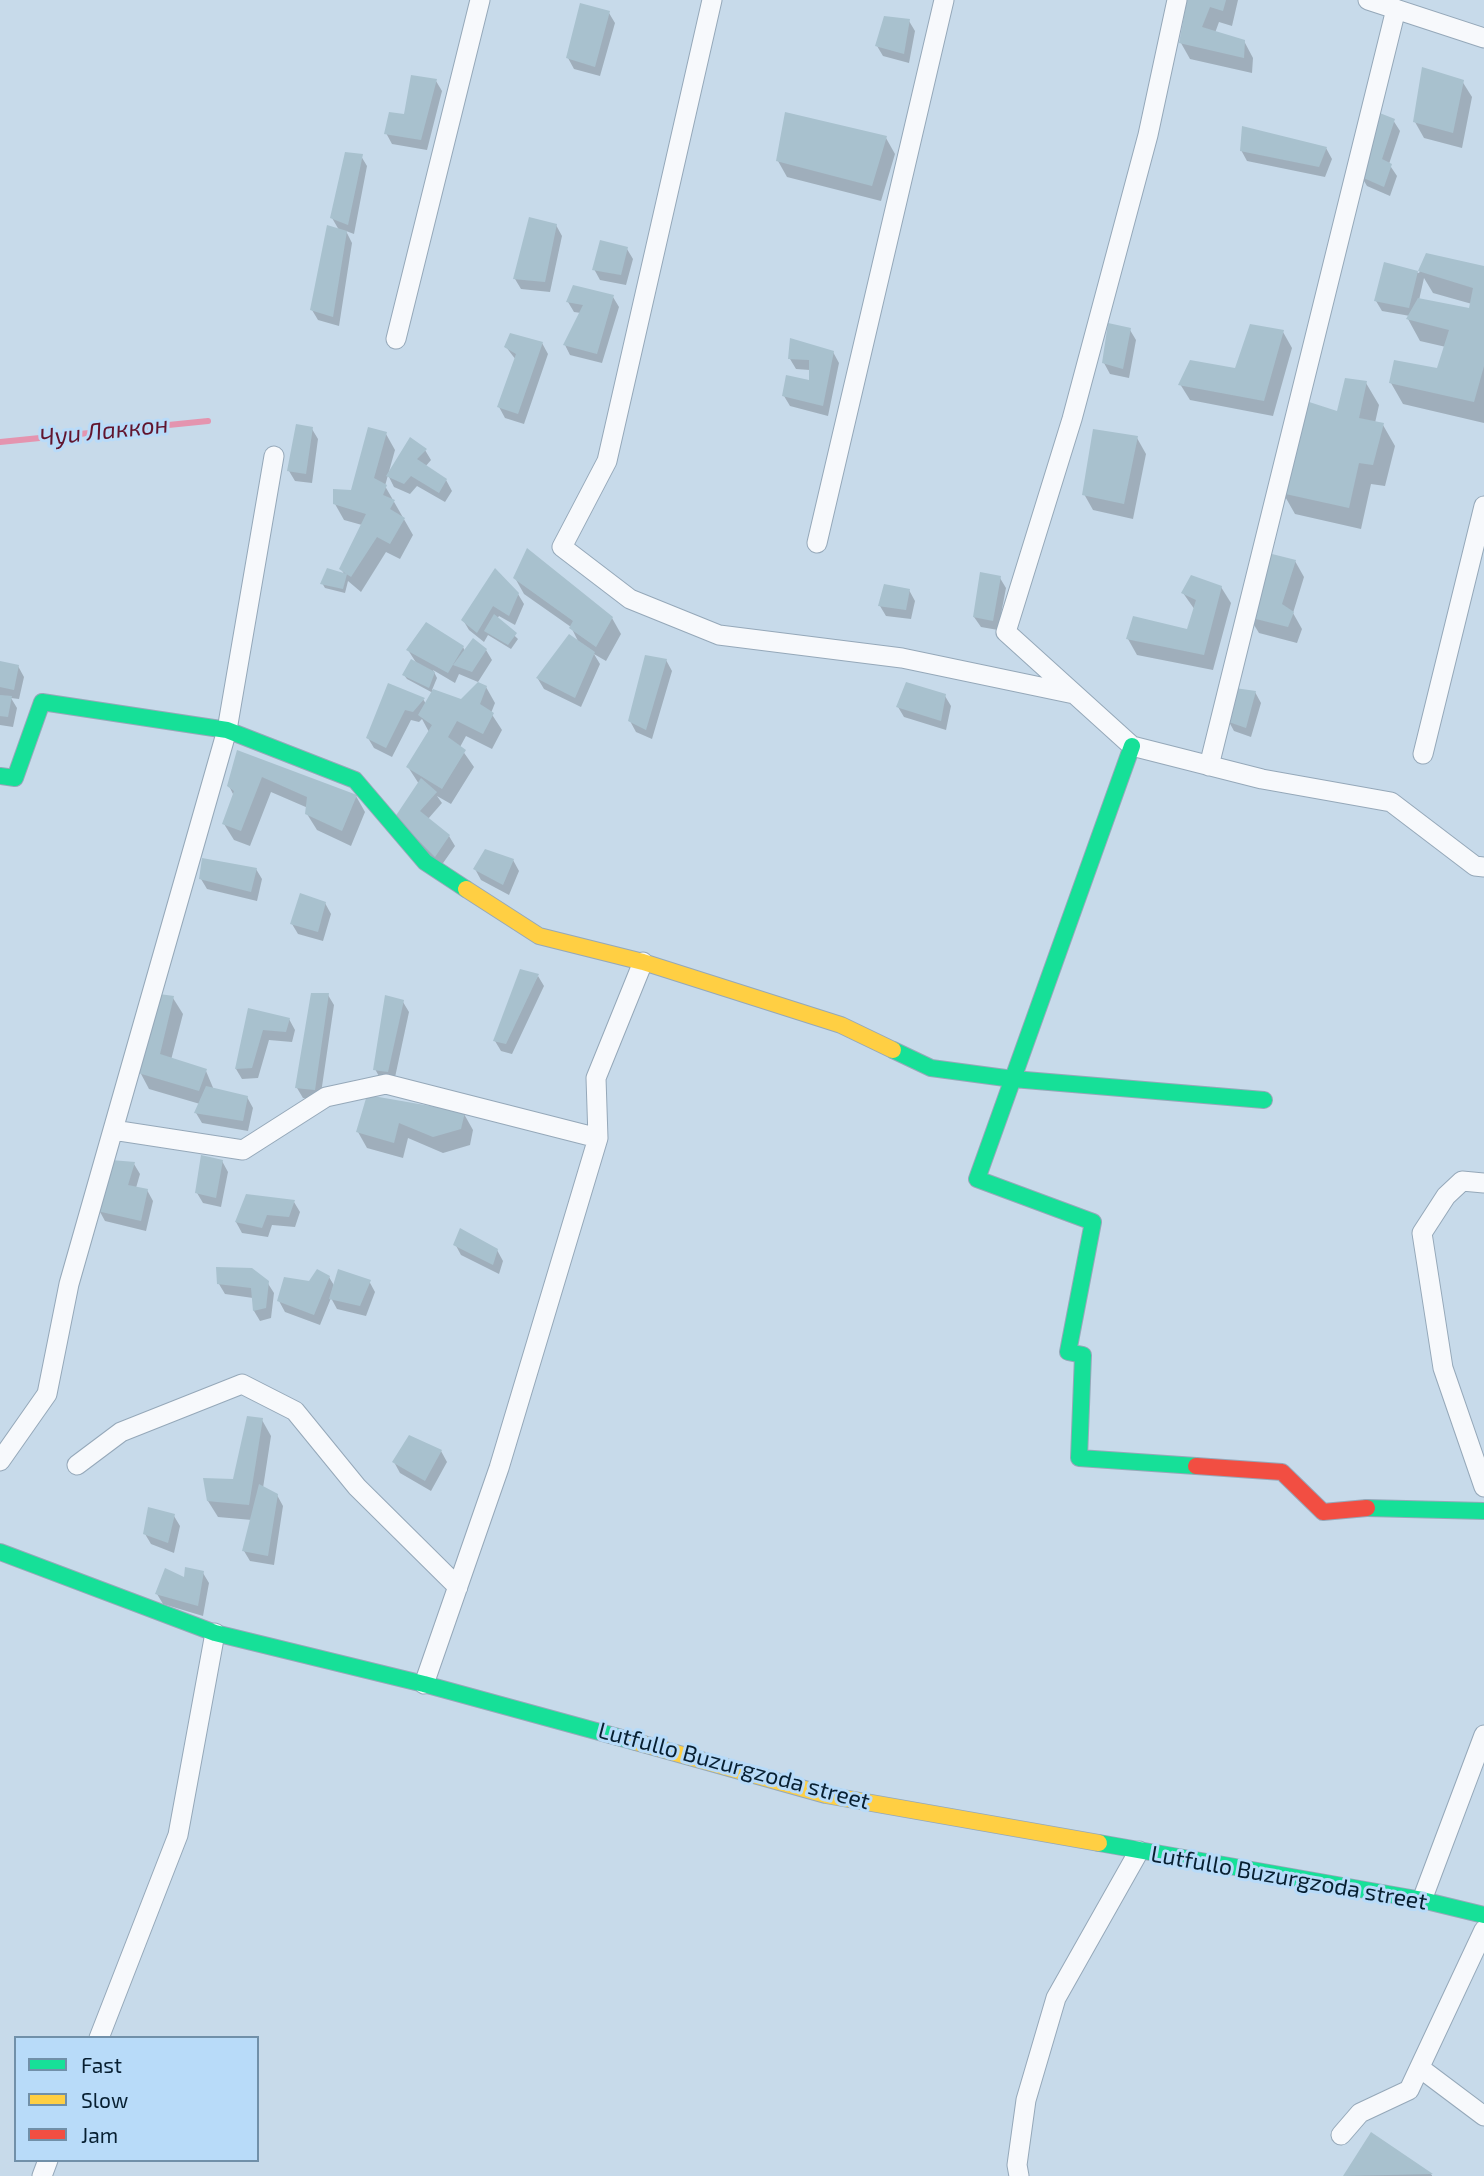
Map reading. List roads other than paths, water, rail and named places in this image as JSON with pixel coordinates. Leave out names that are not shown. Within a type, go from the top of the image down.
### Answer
[{"type":"street","points":[[397,339],[480,0]]},
{"type":"street","points":[[712,0],[607,461],[562,547],[630,599],[719,635],[902,658],[1074,694]]},
{"type":"street","points":[[817,543],[944,0]]},
{"type":"street","points":[[1177,0],[1148,135],[1072,419],[1006,632],[1132,746],[1262,779],[1391,802],[1475,866],[1484,867]]},
{"type":"street","points":[[1368,0],[1484,38]]},
{"type":"street","points":[[1209,766],[1396,9]]},
{"type":"street","points":[[0,1461],[47,1394],[69,1284],[227,730],[274,456]]},
{"type":"street","points":[[1423,754],[1484,506]]},
{"type":"street","points":[[0,776],[15,778],[42,702],[227,730],[355,780],[425,862],[539,936],[643,962],[841,1025],[931,1068],[1013,1079],[1264,1100]]},
{"type":"street","points":[[1132,746],[977,1179],[1093,1222],[1068,1352],[1083,1355],[1079,1458],[1282,1472],[1323,1512],[1383,1507],[1484,1511]]},
{"type":"street","points":[[424,1684],[499,1468],[598,1138],[596,1078],[643,962]]},
{"type":"street","points":[[113,1130],[243,1150],[326,1097],[386,1084],[598,1138]]},
{"type":"street","points":[[1484,1183],[1462,1181],[1446,1196],[1422,1233],[1443,1368],[1484,1486]]},
{"type":"street","points":[[77,1465],[121,1432],[242,1384],[295,1410],[357,1487],[458,1587]]},
{"type":"street","name":"Lutfullo Buzurgzoda street","points":[[0,1552],[215,1633],[424,1684],[827,1795],[1422,1900],[1484,1914]]},
{"type":"street","points":[[100,2036],[178,1835],[215,1633]]},
{"type":"street","points":[[1422,1900],[1484,1735]]},
{"type":"street","points":[[1019,2176],[1017,2165],[1026,2100],[1056,1998],[1139,1851]]},
{"type":"street","points":[[1341,2135],[1360,2113],[1409,2090],[1484,1930]]},
{"type":"street","points":[[1420,2068],[1484,2116]]},
{"type":"waterway","name":"Чуи Лаккон","points":[[0,442],[208,421]]}]
